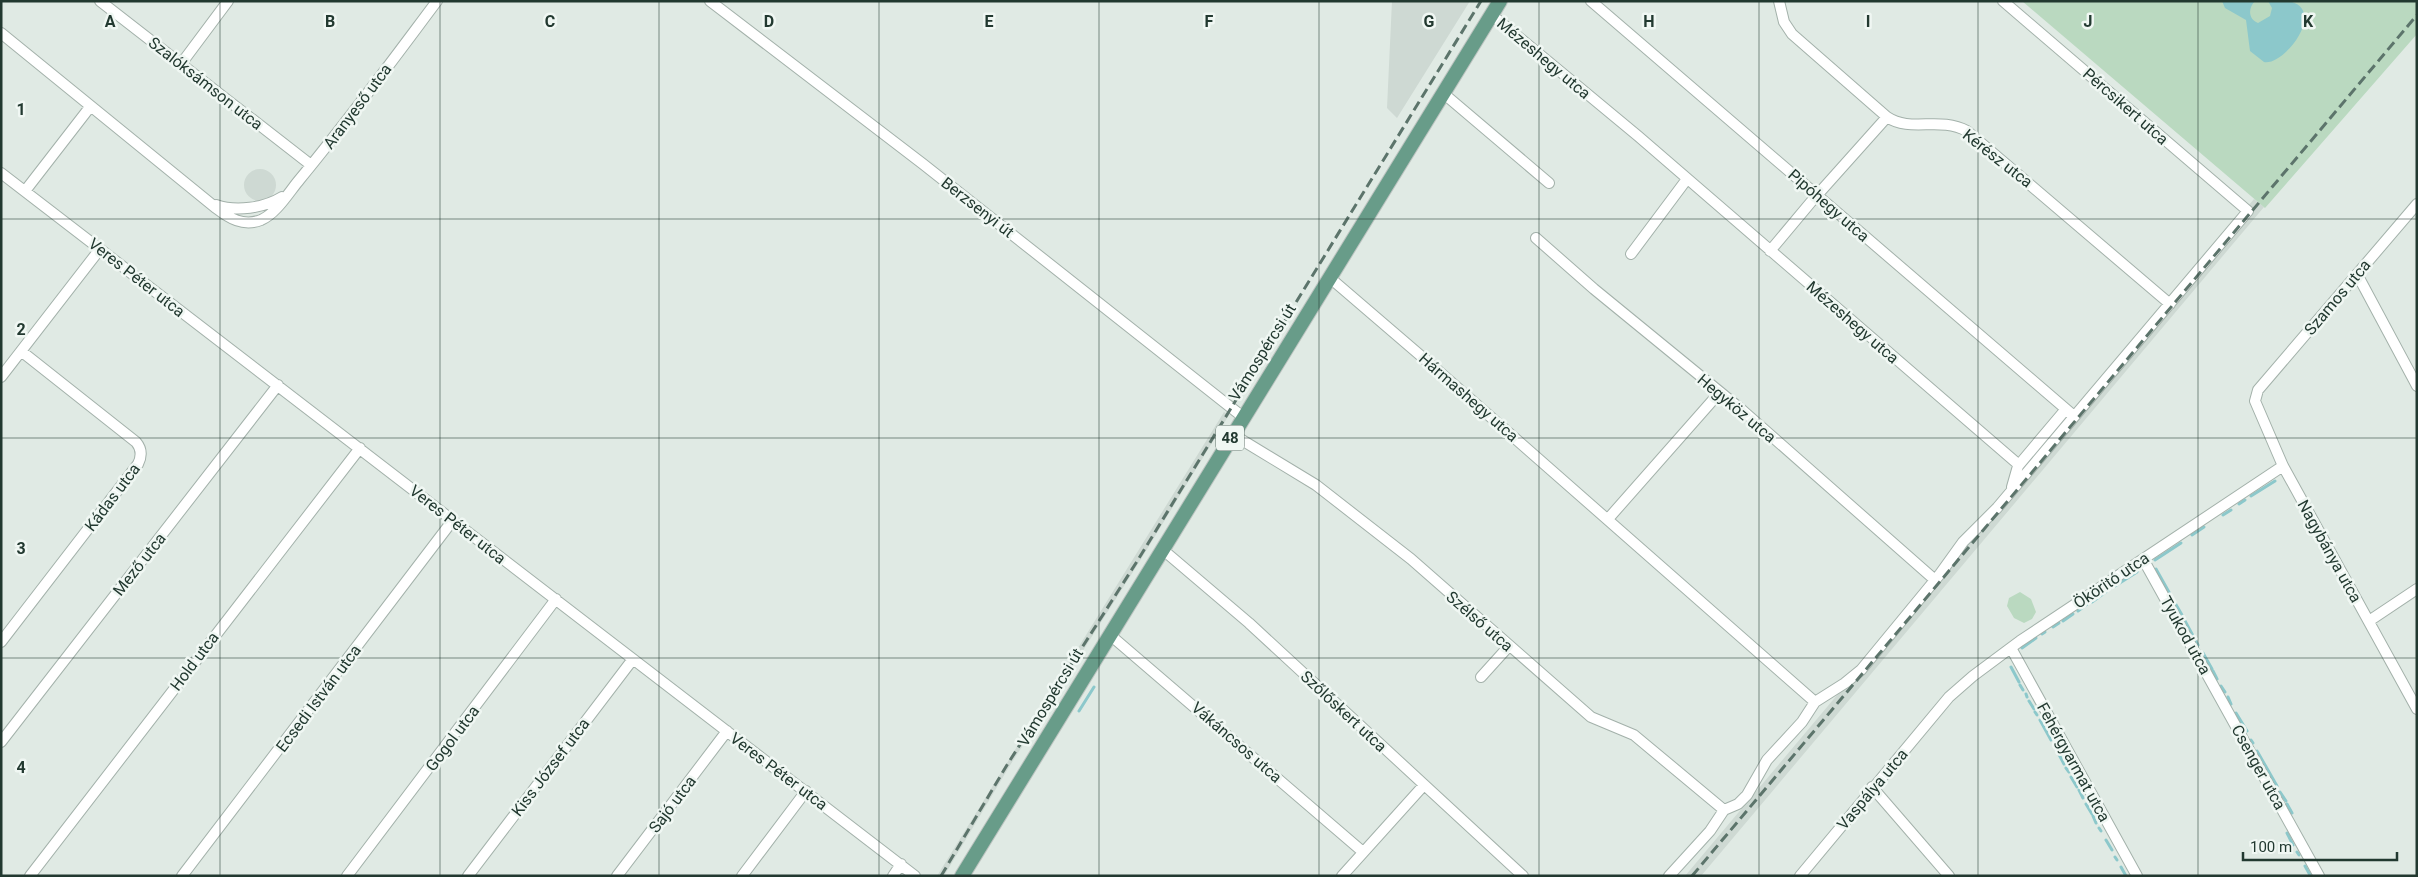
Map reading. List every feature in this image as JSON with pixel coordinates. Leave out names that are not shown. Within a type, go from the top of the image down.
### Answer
[{"type":"main road","name":"Vámospércsi út","points":[[962,876],[1109,634],[1500,1]]},
{"type":"street","name":"Szalóksámson utca","points":[[100,1],[312,165]]},
{"type":"street","points":[[180,64],[228,1]]},
{"type":"street","name":"Aranyeső utca","points":[[206,200],[229,217],[241,222],[258,221],[275,209],[312,165],[438,1]]},
{"type":"street","name":"Berzsenyi út","points":[[710,1],[923,164],[1243,417]]},
{"type":"street","name":"Pipóhegy utca","points":[[1591,1],[2070,412]]},
{"type":"street","name":"Kérész utca","points":[[1779,1],[1784,22],[1792,34],[1887,117],[1905,124],[1948,124],[1967,131],[2170,304]]},
{"type":"street","name":"Pércsikert utca","points":[[2003,1],[2248,211],[2170,304]]},
{"type":"street","name":"Mézeshegy utca","points":[[1492,15],[1687,179],[2019,465]]},
{"type":"street","points":[[1,33],[206,200],[224,208],[249,207],[272,202],[289,192]]},
{"type":"street","points":[[1443,93],[1549,183]]},
{"type":"street","points":[[25,191],[90,107]]},
{"type":"street","points":[[1770,251],[1887,117]]},
{"type":"street","name":"Veres Péter utca","points":[[1,173],[915,876]]},
{"type":"street","points":[[1631,254],[1687,179]]},
{"type":"street","name":"Szamos utca","points":[[2258,390],[2417,204]]},
{"type":"street","name":"Hegyköz utca","points":[[1536,238],[1686,366],[1720,392],[1936,580]]},
{"type":"street","points":[[1,377],[100,249]]},
{"type":"street","points":[[2357,274],[2417,386]]},
{"type":"street","name":"Hármashegy utca","points":[[1329,277],[1816,702]]},
{"type":"street","points":[[2012,490],[2019,465],[2170,304]]},
{"type":"street","name":"Kádas utca","points":[[1,642],[138,464],[141,454],[136,442],[21,351]]},
{"type":"street","name":"Mező utca","points":[[1,742],[278,385]]},
{"type":"street","name":"Nagybánya utca","points":[[2258,390],[2255,404],[2283,466],[2417,709]]},
{"type":"street","points":[[1608,519],[1720,392]]},
{"type":"street","points":[[1669,876],[1710,831],[1724,810],[1738,804],[1747,795],[1767,760],[1802,722],[1816,702],[1856,674],[1936,580],[1963,542],[1994,512],[2012,490],[2070,412]]},
{"type":"street","name":"Szélső utca","points":[[1232,434],[1312,482],[1411,559],[1591,718],[1634,735],[1724,810]]},
{"type":"street","name":"Hold utca","points":[[30,876],[360,448]]},
{"type":"street","name":"Ököritó utca","points":[[1945,702],[1973,676],[2010,648],[2283,466]]},
{"type":"street","name":"Ecsedi István utca","points":[[182,876],[453,520]]},
{"type":"street","name":"Szőlőskert utca","points":[[1162,549],[1248,623],[1523,876]]},
{"type":"street","name":"Tyukod utca","points":[[2143,559],[2228,711]]},
{"type":"street","points":[[2369,621],[2417,589]]},
{"type":"street","name":"Gogol utca","points":[[347,876],[556,600]]},
{"type":"street","name":"Vákáncsos utca","points":[[1109,634],[1362,852]]},
{"type":"street","points":[[1481,677],[1509,646]]},
{"type":"street","name":"Fehérgyarmat utca","points":[[2010,648],[2137,876]]},
{"type":"street","name":"Kiss József utca","points":[[468,876],[633,658]]},
{"type":"street","name":"Vaspálya utca","points":[[1800,876],[1872,787],[1945,702]]},
{"type":"street","name":"Csenger utca","points":[[2228,711],[2319,876]]},
{"type":"street","name":"Sajó utca","points":[[617,876],[727,731]]},
{"type":"street","points":[[1345,875],[1362,852],[1424,785]]},
{"type":"street","points":[[1872,787],[1949,876]]},
{"type":"street","points":[[742,876],[806,792]]},
{"type":"street","points":[[893,876],[901,864]]},
{"type":"shaded area","points":[[1392,1],[1470,1],[1397,118],[1387,108]]},
{"type":"shaded area","points":[[260,169],[271,174],[276,185],[271,196],[260,201],[249,196],[244,185],[249,174]]},
{"type":"shaded area","points":[[2254,199],[2264,207],[1701,876],[1685,876]]},
{"type":"shaded area","points":[[1224,412],[1229,415],[1138,564],[1009,767],[944,876],[937,876]]},
{"type":"green space","points":[[2022,1],[2417,1],[2417,34],[2265,208]]},
{"type":"green space","points":[[2020,592],[2031,599],[2036,612],[2032,619],[2024,623],[2014,618],[2007,606],[2009,598]]},
{"type":"water","points":[[2222,1],[2255,1],[2250,13],[2252,19],[2258,23],[2270,16],[2272,8],[2268,1],[2292,2],[2301,8],[2304,16],[2303,26],[2298,37],[2281,56],[2272,61],[2264,62],[2250,51],[2246,20],[2225,8]]},
{"type":"waterway","points":[[2251,496],[2275,481]]},
{"type":"waterway","points":[[2239,504],[2245,500]]},
{"type":"waterway","points":[[2223,515],[2231,510]]},
{"type":"waterway","points":[[2192,535],[2204,527]]},
{"type":"waterway","points":[[2155,560],[2181,543]]},
{"type":"waterway","points":[[2156,569],[2170,594]]},
{"type":"waterway","points":[[2115,586],[2137,572]]},
{"type":"waterway","points":[[2092,602],[2107,591]]},
{"type":"waterway","points":[[2175,603],[2182,615]]},
{"type":"waterway","points":[[2078,611],[2087,604]]},
{"type":"waterway","points":[[2063,621],[2073,614]]},
{"type":"waterway","points":[[2185,621],[2198,645]]},
{"type":"waterway","points":[[2053,627],[2059,623]]},
{"type":"waterway","points":[[2022,648],[2036,638]]},
{"type":"waterway","points":[[2203,653],[2212,669]]},
{"type":"waterway","points":[[2011,667],[2019,682]]},
{"type":"waterway","points":[[2213,671],[2217,679]]},
{"type":"waterway","points":[[2020,685],[2023,690]]},
{"type":"waterway","points":[[2221,686],[2225,692]]},
{"type":"waterway","points":[[1079,711],[1094,687]]},
{"type":"waterway","points":[[2228,697],[2231,704]]},
{"type":"waterway","points":[[2029,701],[2034,709]]},
{"type":"waterway","points":[[2236,713],[2247,731]]},
{"type":"waterway","points":[[2040,720],[2051,740]]},
{"type":"waterway","points":[[2055,747],[2064,764]]},
{"type":"waterway","points":[[2257,751],[2277,786]]},
{"type":"waterway","points":[[2066,768],[2069,772]]},
{"type":"waterway","points":[[2071,777],[2077,787]]},
{"type":"waterway","points":[[2079,790],[2083,798]]},
{"type":"waterway","points":[[2280,792],[2286,801]]},
{"type":"waterway","points":[[2086,804],[2092,814]]},
{"type":"waterway","points":[[2287,804],[2292,813]]},
{"type":"waterway","points":[[2093,816],[2096,823]]},
{"type":"waterway","points":[[2287,833],[2293,845]]},
{"type":"waterway","points":[[2106,840],[2112,850]]},
{"type":"waterway","points":[[2305,866],[2310,875]]},
{"type":"waterway","points":[[2121,867],[2126,876]]},
{"type":"railway","points":[[941,876],[1007,765],[1136,563],[1481,1]]},
{"type":"railway","points":[[1692,876],[2417,15]]}]
